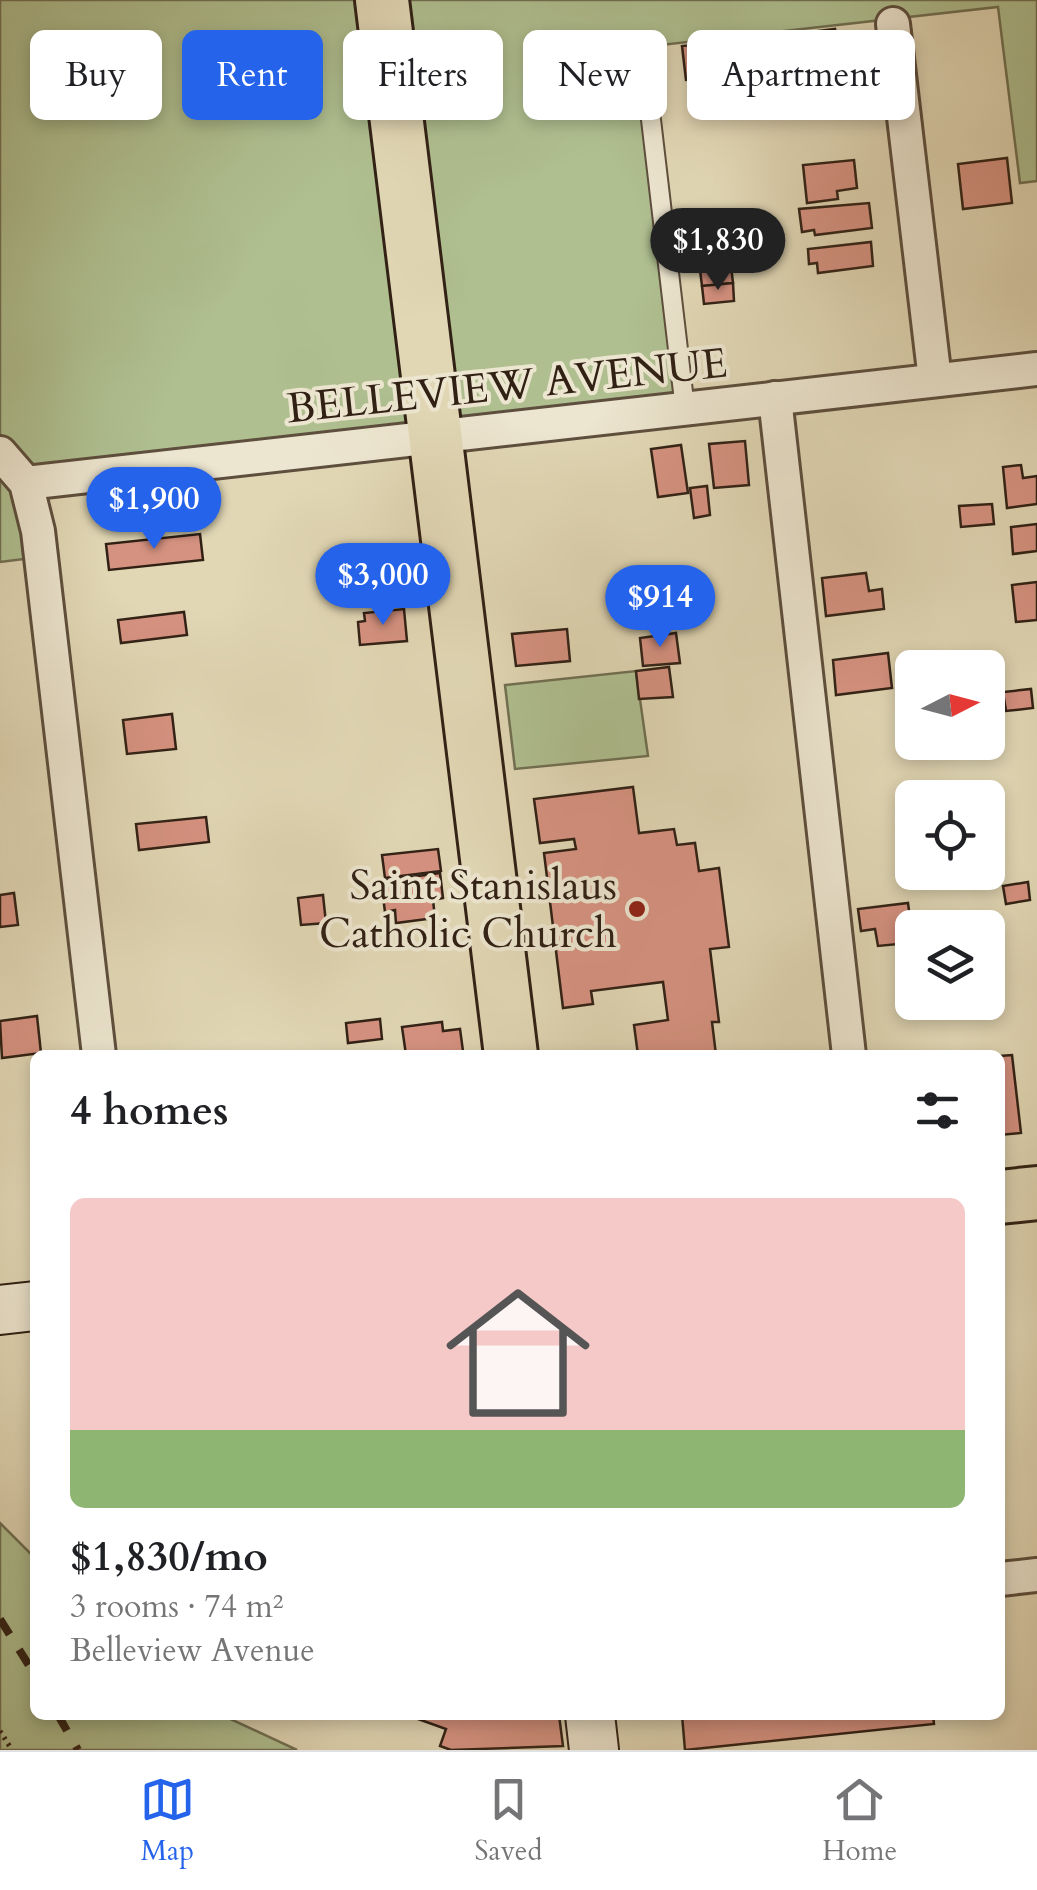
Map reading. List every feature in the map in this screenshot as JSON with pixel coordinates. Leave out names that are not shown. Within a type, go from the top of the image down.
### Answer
[{"type":"main road","points":[[382,0],[510,1050]]},
{"type":"main road","points":[[1005,1197],[1037,1193]]},
{"type":"main road","points":[[0,1310],[30,1307]]},
{"type":"main road","points":[[591,1720],[594,1750]]},
{"type":"street","points":[[894,24],[935,380]]},
{"type":"street","name":"BELLEVIEW AVENUE","points":[[13,484],[1037,369]]},
{"type":"street","points":[[775,398],[848,1050]]},
{"type":"street","points":[[0,453],[38,531],[98,1050]]},
{"type":"street","points":[[1005,1578],[1037,1574]]},
{"type":"lane","points":[[651,120],[685,408]]},
{"type":"path","points":[[0,1731],[12,1750]]},
{"type":"green space","points":[[0,0],[1037,0],[1037,181],[1020,183],[998,7],[794,30],[687,30],[687,42],[667,44],[667,30],[523,30],[523,120],[651,120],[685,409],[27,483],[40,557],[0,562]]},
{"type":"green space","points":[[636,671],[648,756],[515,769],[505,685]]},
{"type":"green space","points":[[0,1523],[30,1553],[30,1720],[233,1720],[297,1750],[0,1750]]},
{"type":"building","points":[[682,46],[687,46],[687,80],[686,80]]},
{"type":"building","points":[[1007,158],[1012,203],[963,209],[958,164]]},
{"type":"building","points":[[854,160],[857,188],[837,191],[838,199],[807,203],[803,165]]},
{"type":"building","points":[[869,203],[872,228],[815,235],[814,230],[802,232],[799,209]]},
{"type":"building","points":[[871,242],[873,266],[818,273],[817,263],[809,264],[808,249]]},
{"type":"building","points":[[730,258],[733,283],[702,286],[699,262]]},
{"type":"building","points":[[733,283],[734,301],[704,304],[702,286]]},
{"type":"building","points":[[745,441],[749,485],[714,488],[709,444]]},
{"type":"building","points":[[681,445],[688,493],[658,497],[651,449]]},
{"type":"building","points":[[1021,465],[1023,478],[1037,476],[1037,504],[1007,508],[1003,467]]},
{"type":"building","points":[[707,486],[710,515],[694,518],[690,488]]},
{"type":"building","points":[[992,504],[994,524],[961,527],[959,506]]},
{"type":"building","points":[[1037,524],[1037,551],[1013,554],[1011,527]]},
{"type":"building","points":[[200,534],[203,560],[109,570],[106,544]]},
{"type":"building","points":[[866,573],[869,591],[882,589],[884,609],[826,616],[822,578]]},
{"type":"building","points":[[1037,582],[1037,620],[1016,622],[1012,585]]},
{"type":"building","points":[[404,609],[407,641],[360,645],[358,622],[365,621],[364,613]]},
{"type":"building","points":[[184,612],[187,635],[121,643],[118,620]]},
{"type":"building","points":[[567,629],[570,661],[516,666],[512,634]]},
{"type":"building","points":[[676,633],[680,663],[643,666],[640,638]]},
{"type":"building","points":[[888,653],[892,688],[836,695],[833,660]]},
{"type":"building","points":[[669,667],[673,697],[639,699],[636,671]]},
{"type":"building","points":[[1031,689],[1033,708],[1006,711],[1005,692]]},
{"type":"building","points":[[172,714],[176,749],[127,754],[123,720]]},
{"type":"building","name":"Saint Stanislaus Catholic Church","points":[[633,787],[639,833],[674,829],[677,845],[695,843],[699,871],[719,868],[729,947],[710,949],[719,1022],[712,1022],[715,1050],[637,1050],[634,1025],[668,1020],[663,982],[591,991],[593,1004],[563,1008],[544,853],[576,849],[574,839],[540,843],[534,799]]},
{"type":"building","points":[[206,817],[209,842],[139,850],[136,824]]},
{"type":"building","points":[[438,849],[441,871],[385,878],[382,855]]},
{"type":"building","points":[[440,873],[443,898],[433,900],[435,918],[396,923],[395,910],[385,912],[381,881]]},
{"type":"building","points":[[1028,882],[1030,900],[1006,904],[1005,886]]},
{"type":"building","points":[[14,893],[18,925],[0,927],[0,895]]},
{"type":"building","points":[[323,895],[326,923],[301,925],[298,898]]},
{"type":"building","points":[[908,903],[909,910],[895,910],[895,944],[878,946],[875,929],[861,931],[858,909]]},
{"type":"building","points":[[37,1016],[41,1050],[2,1058],[0,1021]]},
{"type":"building","points":[[380,1019],[382,1039],[348,1043],[346,1023]]},
{"type":"building","points":[[442,1022],[443,1031],[460,1029],[463,1050],[405,1050],[402,1027]]},
{"type":"building","points":[[1012,1055],[1021,1133],[1005,1135],[1005,1056]]},
{"type":"building","points":[[421,1720],[560,1720],[563,1746],[451,1750],[440,1746],[446,1729]]},
{"type":"building","points":[[682,1720],[934,1720],[934,1724],[685,1750]]},
{"type":"railway","points":[[0,1619],[30,1667]]},
{"type":"railway","points":[[61,1720],[78,1750]]},
{"type":"place","name":"Saint Stanislaus Catholic Church","points":[[637,909]]}]
